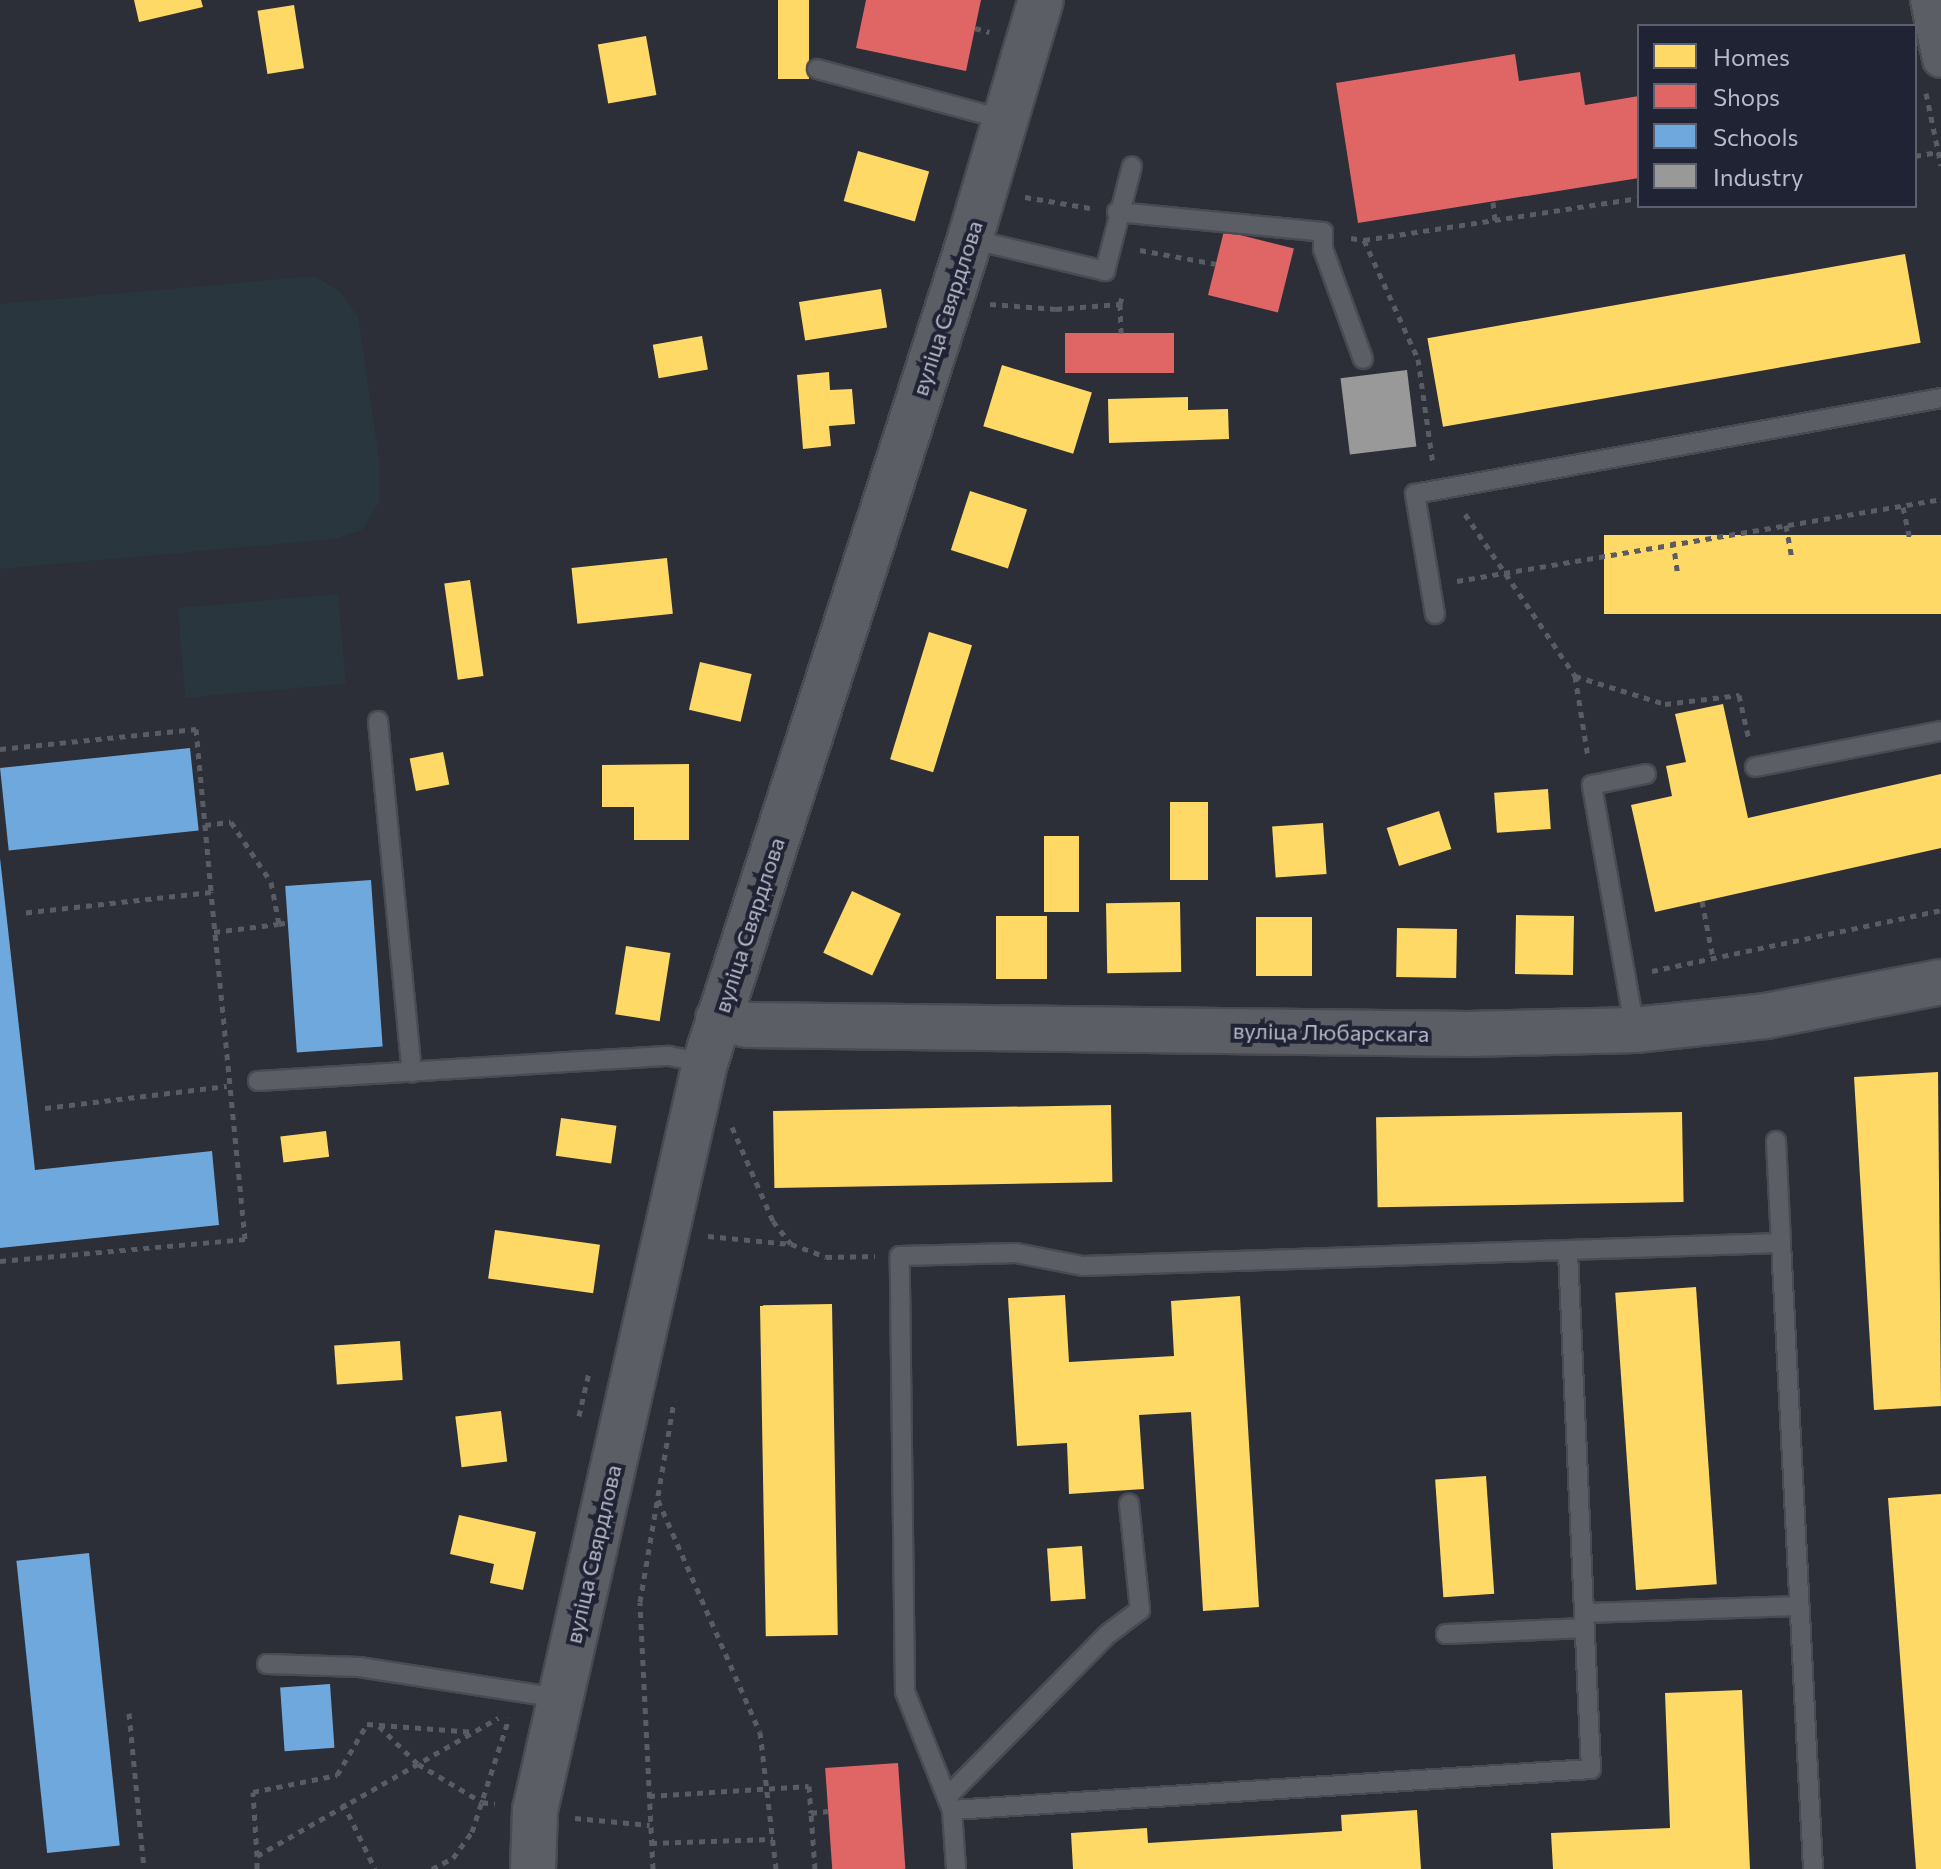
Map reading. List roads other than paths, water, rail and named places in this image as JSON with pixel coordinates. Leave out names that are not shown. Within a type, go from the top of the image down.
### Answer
[{"type":"street","name":"вуліца Свярдлова","points":[[533,1869],[535,1810],[705,1063],[970,239],[1041,0]]},
{"type":"street","name":"вуліца Любарскага","points":[[718,1019],[748,1025],[1468,1034],[1635,1030],[1766,1016],[1941,982]]},
{"type":"lane","points":[[817,69],[1006,120]]},
{"type":"lane","points":[[970,239],[1105,271],[1117,212],[1132,166]]},
{"type":"lane","points":[[1117,212],[1323,232],[1323,249],[1363,359]]},
{"type":"lane","points":[[1435,614],[1415,494],[1941,398]]},
{"type":"lane","points":[[378,721],[412,1072]]},
{"type":"lane","points":[[1755,767],[1941,731]]},
{"type":"lane","points":[[1635,1030],[1592,785],[1646,774]]},
{"type":"lane","points":[[258,1081],[669,1056],[705,1063]]},
{"type":"lane","points":[[1776,1141],[1813,1869]]},
{"type":"lane","points":[[956,1869],[950,1803],[905,1692],[900,1256],[1016,1253],[1083,1266],[1781,1243]]},
{"type":"lane","points":[[950,1803],[1591,1769],[1568,1252]]},
{"type":"lane","points":[[950,1803],[1108,1634],[1140,1610],[1129,1504]]},
{"type":"lane","points":[[1446,1634],[1585,1620],[1799,1606]]},
{"type":"lane","points":[[267,1664],[359,1667],[560,1698]]}]
